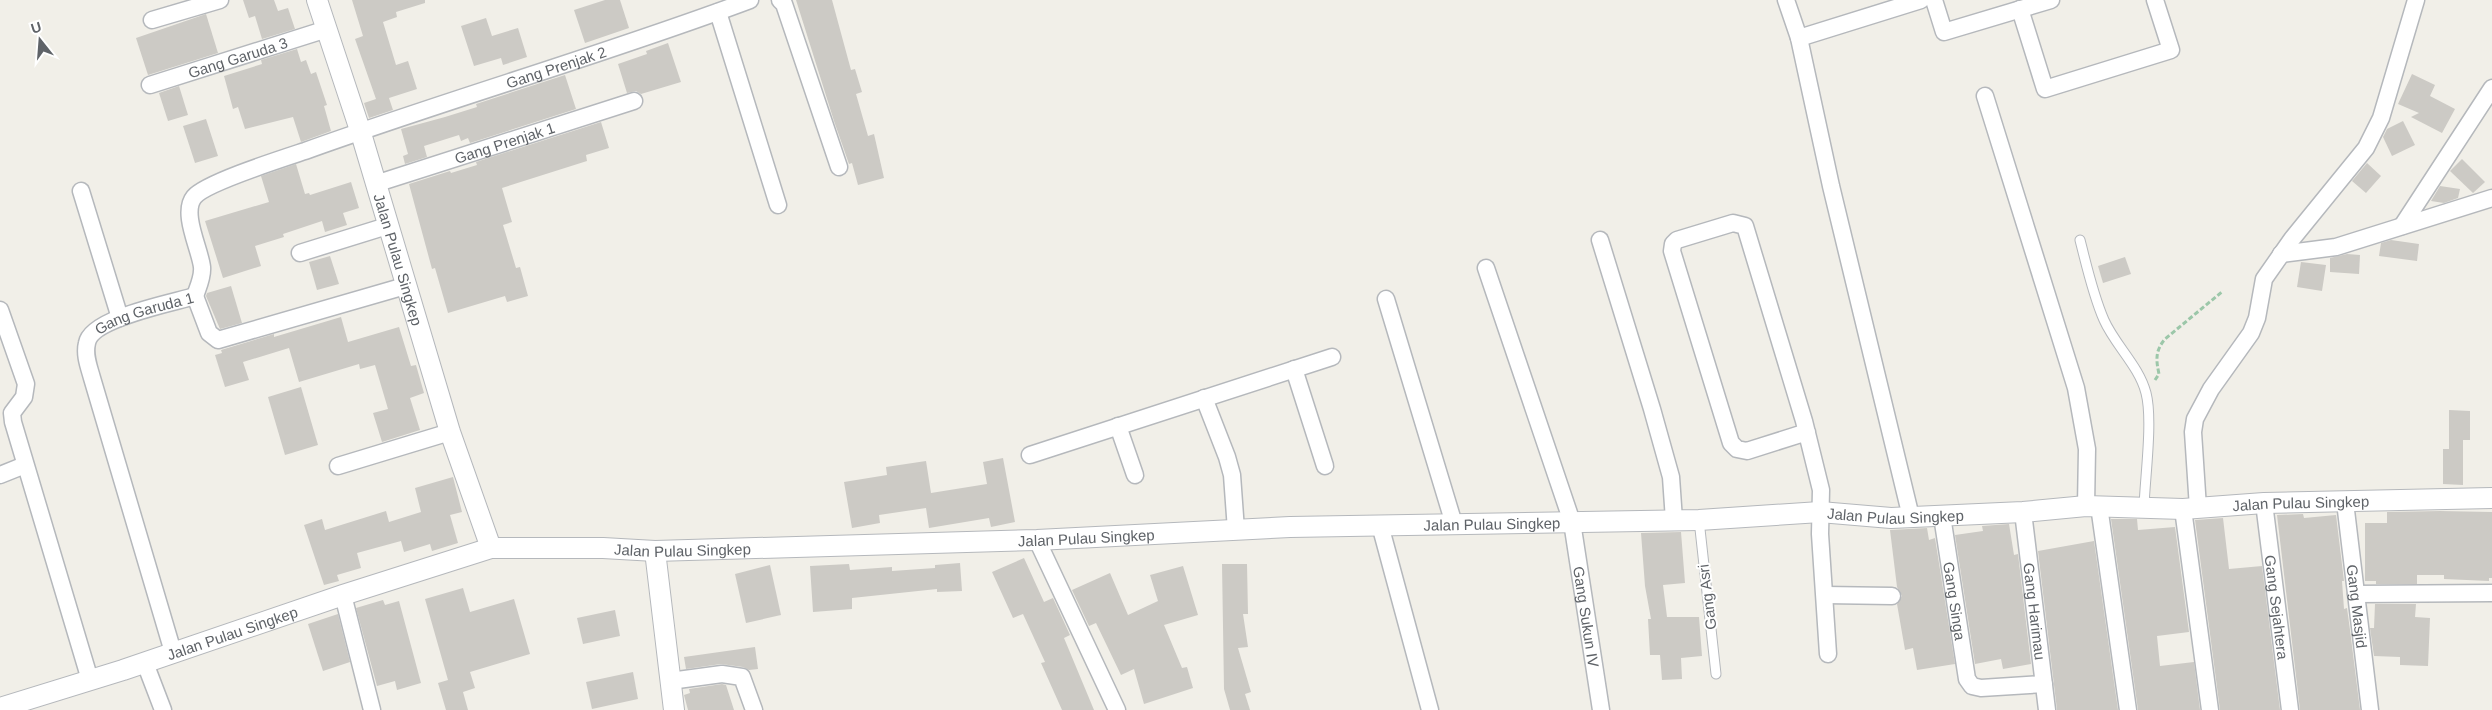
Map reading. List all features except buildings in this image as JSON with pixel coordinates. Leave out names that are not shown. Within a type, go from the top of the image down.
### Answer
[{"type":"street","points":[[152,20],[220,0]]},
{"type":"street","name":"Jalan Pulau Singkep","points":[[316,0],[360,130],[387,226],[450,432],[491,548]]},
{"type":"street","name":"Gang Prenjak 2","points":[[195,296],[202,267],[190,218],[190,207],[193,198],[201,191],[249,170],[360,130],[643,39],[750,0]]},
{"type":"street","points":[[780,0],[784,4],[839,167]]},
{"type":"street","points":[[1786,0],[1799,38],[1831,186],[1911,517]]},
{"type":"street","points":[[1799,38],[1921,0]]},
{"type":"street","points":[[1934,0],[1944,32],[2051,0]]},
{"type":"street","points":[[2020,10],[2045,89],[2171,50],[2155,0]]},
{"type":"street","points":[[2210,710],[2190,509],[2195,420],[2211,389],[2251,333],[2257,318],[2264,279],[2281,254],[2366,148],[2381,118],[2416,0]]},
{"type":"street","points":[[718,12],[778,205]]},
{"type":"street","name":"Gang Garuda 3","points":[[150,85],[327,29]]},
{"type":"street","points":[[2402,226],[2492,88]]},
{"type":"street","points":[[1985,96],[2076,388],[2087,449],[2092,506],[2128,710]]},
{"type":"street","name":"Gang Prenjak 1","points":[[375,184],[634,100]]},
{"type":"street","points":[[81,191],[120,318]]},
{"type":"street","points":[[2281,254],[2336,247],[2492,198]]},
{"type":"street","points":[[1807,432],[1747,452],[1737,449],[1731,443],[1672,251],[1676,240],[1733,223],[1745,226],[1807,432],[1821,490],[1820,512],[1828,654]]},
{"type":"street","points":[[300,253],[387,226]]},
{"type":"street","points":[[1600,240],[1652,408],[1671,477],[1674,520]]},
{"type":"street","name":"Gang Sukun IV","points":[[1486,268],[1572,522],[1601,710]]},
{"type":"street","name":"Gang Garuda 1","points":[[173,652],[86,355],[87,343],[92,332],[106,322],[195,296],[209,333],[218,340],[405,286]]},
{"type":"street","points":[[1386,299],[1454,524]]},
{"type":"street","points":[[0,310],[26,384],[24,397],[15,406],[12,413],[25,465],[90,680]]},
{"type":"street","points":[[1030,454],[1332,357]]},
{"type":"street","points":[[1294,369],[1325,466]]},
{"type":"street","points":[[1204,398],[1227,456],[1232,475],[1236,530]]},
{"type":"street","points":[[1118,426],[1135,475]]},
{"type":"street","points":[[338,466],[450,432]]},
{"type":"street","points":[[0,475],[25,465]]},
{"type":"street","name":"Jalan Pulau Singkep","points":[[11,707],[343,595],[491,548],[604,548],[655,551],[1037,540],[1236,530],[1699,520],[1820,512],[1857,517],[1911,517],[2023,512],[2092,506],[2190,509],[2264,504],[2492,498]]},
{"type":"street","name":"Gang Masjid","points":[[2345,502],[2370,710]]},
{"type":"street","name":"Gang Sejahtera","points":[[2264,504],[2290,710]]},
{"type":"street","name":"Gang Harimau","points":[[2023,512],[2047,710]]},
{"type":"street","name":"Gang Singa","points":[[1942,516],[1964,670],[1972,686],[1981,688],[2044,684]]},
{"type":"street","points":[[1380,526],[1430,710]]},
{"type":"street","points":[[1037,540],[1117,710]]},
{"type":"street","points":[[655,551],[674,710]]},
{"type":"street","points":[[2356,594],[2492,593]]},
{"type":"street","points":[[343,595],[372,710]]},
{"type":"street","points":[[1825,596],[1892,596]]},
{"type":"street","points":[[144,663],[163,710]]},
{"type":"street","points":[[670,681],[722,674],[742,677],[754,710]]},
{"type":"lane","points":[[2080,240],[2092,288],[2105,322],[2131,363],[2146,393],[2148,422],[2144,507]]},
{"type":"lane","name":"Gang Asri","points":[[1699,520],[1716,674]]},
{"type":"path","points":[[2146,393],[2159,374],[2156,358],[2159,347],[2165,339],[2223,291]]}]
